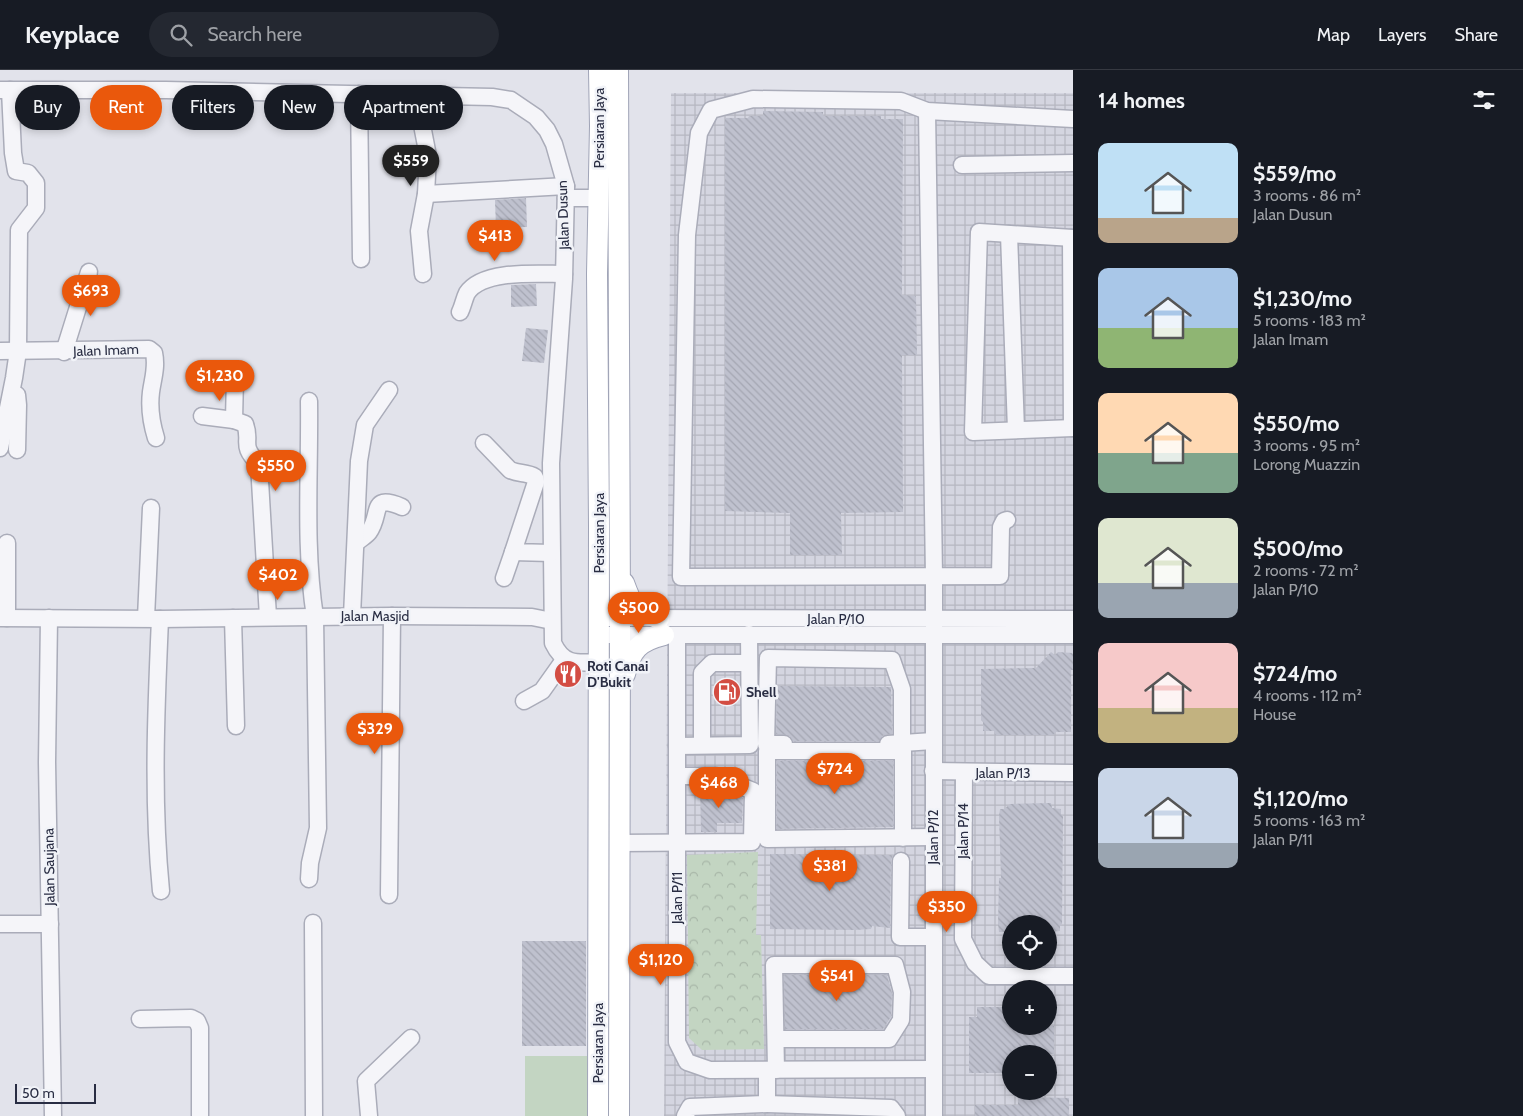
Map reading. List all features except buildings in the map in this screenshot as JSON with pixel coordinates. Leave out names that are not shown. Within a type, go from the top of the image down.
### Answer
[{"type":"main road","name":"Persiaran Jaya","points":[[598,1116],[600,662],[598,198],[614,71]]},
{"type":"main road","name":"Persiaran Jaya","points":[[614,71],[620,569],[619,1116]]},
{"type":"main road","points":[[620,569],[631,602],[667,630],[644,641],[634,650],[628,660],[620,693]]},
{"type":"street","points":[[0,448],[18,351],[19,230],[36,208],[36,182],[28,173],[16,171],[5,90]]},
{"type":"street","name":"Jalan Dusun","points":[[5,90],[166,90],[344,94]]},
{"type":"street","name":"Jalan Dusun","points":[[463,96],[492,97],[511,100],[536,117],[547,130],[554,144],[566,192],[564,274],[551,463],[552,621]]},
{"type":"street","points":[[1007,520],[1004,521],[1001,527],[1000,576],[681,576],[687,235],[699,133],[711,110],[753,99],[901,101],[927,111],[1073,119]]},
{"type":"street","name":"Jalan P/12","points":[[927,111],[934,576],[934,1116]]},
{"type":"street","points":[[359,130],[361,259]]},
{"type":"street","points":[[423,130],[428,156],[426,194],[419,231],[423,274]]},
{"type":"street","points":[[962,165],[1073,163]]},
{"type":"street","points":[[426,194],[566,192],[598,198]]},
{"type":"street","points":[[979,232],[1009,234],[1072,238],[1072,428],[974,432],[979,232]]},
{"type":"street","points":[[1009,234],[1016,430]]},
{"type":"street","points":[[64,352],[88,272]]},
{"type":"street","points":[[460,312],[468,292],[482,281],[512,273],[564,274]]},
{"type":"street","name":"Jalan Imam","points":[[0,351],[64,352],[137,348],[149,350],[154,353],[156,370],[150,408],[156,438]]},
{"type":"street","points":[[234,420],[235,377]]},
{"type":"street","points":[[14,378],[18,405],[17,450]]},
{"type":"street","points":[[352,616],[359,461],[365,425],[389,390]]},
{"type":"street","points":[[309,401],[310,588],[315,617],[318,828],[310,863],[309,879]]},
{"type":"street","points":[[202,416],[234,420],[245,424],[247,429],[247,450],[259,464],[268,617]]},
{"type":"street","points":[[484,444],[510,470],[530,474],[535,477],[536,482],[504,578]]},
{"type":"street","points":[[356,543],[368,532],[374,522],[378,506],[384,502],[390,502],[402,507]]},
{"type":"street","points":[[151,508],[157,850],[161,891]]},
{"type":"street","points":[[3,618],[7,543]]},
{"type":"street","points":[[513,552],[552,553]]},
{"type":"street","points":[[389,896],[392,616]]},
{"type":"street","name":"Jalan Masjid","points":[[3,618],[153,619],[392,616],[532,617],[552,621]]},
{"type":"street","name":"Jalan Saujana","points":[[49,618],[47,762],[53,1116]]},
{"type":"street","points":[[233,618],[236,726]]},
{"type":"street","name":"Jalan P/10","points":[[667,630],[933,619],[1073,619]]},
{"type":"street","points":[[552,621],[552,643],[564,660],[600,662]]},
{"type":"street","name":"Jalan P/10","points":[[599,626],[749,634],[1073,635]]},
{"type":"street","name":"Jalan P/11","points":[[667,630],[677,746],[677,1042],[687,1062],[710,1070],[933,1069]]},
{"type":"street","points":[[677,746],[750,745],[749,634]]},
{"type":"street","points":[[902,744],[902,689],[892,660],[768,658],[766,744],[902,744],[933,741]]},
{"type":"street","points":[[524,701],[542,691],[564,660]]},
{"type":"street","points":[[702,746],[702,673],[712,663],[749,663]]},
{"type":"street","points":[[903,838],[902,751],[767,751],[766,839],[933,838]]},
{"type":"street","name":"Jalan P/13","points":[[933,771],[1073,773]]},
{"type":"street","name":"Jalan P/14","points":[[964,772],[963,939],[975,963],[988,976],[1073,976]]},
{"type":"street","points":[[619,843],[752,842],[753,791],[716,776],[677,776]]},
{"type":"street","points":[[901,861],[900,937],[933,937]]},
{"type":"street","points":[[313,923],[314,1116]]},
{"type":"street","points":[[0,924],[50,924]]},
{"type":"street","points":[[768,1104],[776,1039],[774,965],[895,965],[902,992],[901,1020],[889,1039],[776,1039]]},
{"type":"street","points":[[140,1019],[191,1018],[197,1021],[200,1028],[200,1116]]},
{"type":"street","points":[[368,1116],[366,1081],[411,1038]]},
{"type":"street","points":[[685,1116],[690,1107],[768,1104],[891,1108],[897,1116]]},
{"type":"shaded area","points":[[671,93],[1073,93],[1073,1116],[664,1116]]},
{"type":"green space","points":[[758,852],[756,935],[761,935],[764,1049],[702,1050],[689,1038],[687,855]]},
{"type":"green space","points":[[525,1056],[587,1056],[587,1116],[525,1116]]},
{"type":"place","name":"Roti Canai D'Bukit","points":[[568,674]]},
{"type":"place","name":"Shell","points":[[727,692]]}]
